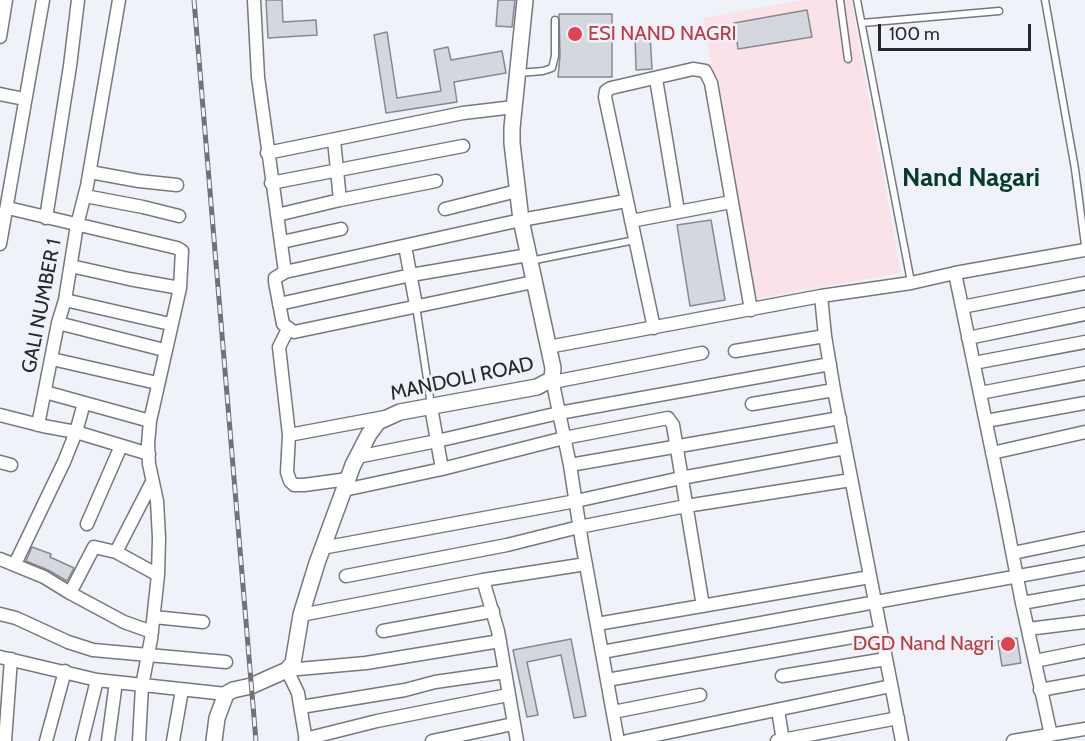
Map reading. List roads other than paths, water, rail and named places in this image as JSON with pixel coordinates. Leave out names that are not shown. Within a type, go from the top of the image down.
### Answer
[{"type":"street","points":[[0,37],[6,0]]},
{"type":"street","points":[[0,244],[43,0]]},
{"type":"street","points":[[46,218],[78,0]]},
{"type":"street","name":"GALI NUMBER 1","points":[[119,0],[90,171],[77,225],[65,300],[58,323],[45,392],[150,421]]},
{"type":"street","points":[[254,0],[258,77],[285,272]]},
{"type":"street","name":"MANDOLI ROAD","points":[[284,671],[293,663],[301,615],[322,548],[346,484],[357,457],[378,422],[387,417],[537,387],[553,381],[553,368],[521,220],[512,128],[525,0]]},
{"type":"street","points":[[654,328],[604,103],[606,91],[693,69],[705,71],[711,83],[751,310]]},
{"type":"street","points":[[656,79],[678,211]]},
{"type":"street","points":[[0,94],[24,99]]},
{"type":"street","points":[[267,153],[463,114],[514,107]]},
{"type":"street","points":[[334,140],[340,200]]},
{"type":"street","points":[[272,183],[463,146]]},
{"type":"street","points":[[0,165],[13,169]]},
{"type":"street","points":[[90,171],[139,181],[177,185]]},
{"type":"street","points":[[277,215],[436,181]]},
{"type":"street","points":[[444,209],[517,191]]},
{"type":"street","points":[[85,196],[179,216]]},
{"type":"street","points":[[533,282],[294,332],[283,324],[275,278],[285,272],[521,220],[626,201]]},
{"type":"street","points":[[631,221],[731,202]]},
{"type":"street","points":[[8,208],[182,251],[180,288],[164,350],[150,421],[148,454],[157,501],[158,575],[152,632],[142,686],[139,741]]},
{"type":"street","points":[[282,242],[341,229]]},
{"type":"street","points":[[405,246],[416,305]]},
{"type":"street","points":[[548,347],[820,296],[911,283],[1085,248]]},
{"type":"street","points":[[279,303],[411,275],[529,258]]},
{"type":"street","points":[[71,266],[180,288]]},
{"type":"street","points":[[955,273],[1051,735]]},
{"type":"street","points":[[962,307],[1085,283]]},
{"type":"street","points":[[820,296],[834,390],[902,741]]},
{"type":"street","points":[[65,300],[170,324]]},
{"type":"street","points":[[968,338],[1085,314]]},
{"type":"street","points":[[58,323],[164,350]]},
{"type":"street","points":[[288,329],[279,347],[289,435],[288,472],[290,481],[294,485],[346,484],[442,469],[564,438],[668,417],[673,425],[703,606]]},
{"type":"street","points":[[735,351],[825,336]]},
{"type":"street","points":[[974,363],[1085,342]]},
{"type":"street","points":[[618,741],[570,465],[553,381],[702,353]]},
{"type":"street","points":[[52,359],[157,383]]},
{"type":"street","points":[[357,457],[559,413],[830,363]]},
{"type":"street","points":[[980,393],[1085,373]]},
{"type":"street","points":[[752,404],[834,390]]},
{"type":"street","points":[[38,424],[45,392]]},
{"type":"street","points":[[15,564],[64,462],[84,403]]},
{"type":"street","points":[[986,421],[1085,403]]},
{"type":"street","points":[[431,407],[442,469]]},
{"type":"street","points":[[0,415],[76,432],[148,454]]},
{"type":"street","points":[[289,435],[387,417]]},
{"type":"street","points":[[570,465],[840,418]]},
{"type":"street","points":[[992,453],[1085,432]]},
{"type":"street","points":[[87,524],[121,446]]},
{"type":"street","points":[[322,548],[845,448]]},
{"type":"street","points":[[346,576],[507,545],[579,527],[686,506],[851,480]]},
{"type":"street","points":[[117,552],[152,482]]},
{"type":"street","points":[[1013,553],[1085,538]]},
{"type":"street","points":[[70,593],[93,547],[117,552],[158,575]]},
{"type":"street","points":[[0,559],[44,577],[124,622],[152,632]]},
{"type":"street","points":[[301,615],[483,580],[586,564]]},
{"type":"street","points":[[602,652],[1085,564]]},
{"type":"street","points":[[597,624],[870,577]]},
{"type":"street","points":[[483,580],[500,641],[517,741]]},
{"type":"street","points":[[1022,603],[1085,592]]},
{"type":"street","points":[[383,631],[493,611]]},
{"type":"street","points":[[0,614],[16,618],[68,642],[93,650],[226,662]]},
{"type":"street","points":[[154,617],[203,622]]},
{"type":"street","points":[[1028,629],[1085,622]]},
{"type":"street","points":[[607,680],[881,632]]},
{"type":"street","points":[[5,741],[5,658],[97,680],[226,694],[284,671],[366,663],[500,641]]},
{"type":"street","points":[[1035,661],[1085,651]]},
{"type":"street","points":[[782,676],[886,659]]},
{"type":"street","points":[[46,741],[65,671]]},
{"type":"street","points":[[284,671],[298,693],[305,740],[377,721],[508,695]]},
{"type":"street","points":[[301,707],[338,702],[435,682],[505,672]]},
{"type":"street","points":[[82,741],[97,680]]},
{"type":"street","points":[[108,741],[116,682]]},
{"type":"street","points":[[1040,690],[1085,682]]},
{"type":"street","points":[[627,741],[891,686]]},
{"type":"street","points":[[173,741],[182,690]]},
{"type":"street","points":[[214,741],[217,717],[226,694]]},
{"type":"street","points":[[613,712],[700,695]]},
{"type":"street","points":[[778,710],[781,741],[898,718]]},
{"type":"street","points":[[432,741],[513,724]]},
{"type":"street","points":[[1016,741],[1085,729]]},
{"type":"lane","points":[[840,0],[848,59]]},
{"type":"lane","points":[[857,0],[911,283]]},
{"type":"lane","points":[[1045,0],[1075,169],[1085,248]]},
{"type":"lane","points":[[862,23],[999,10]]},
{"type":"lane","points":[[519,73],[552,68],[555,56],[555,20]]},
{"type":"lane","points":[[529,258],[635,240]]},
{"type":"lane","points":[[416,305],[431,407]]},
{"type":"railway","points":[[194,0],[256,741]]},
{"type":"place","name":"ESI NAND NAGRI","points":[[575,34]]},
{"type":"place","name":"DGD Nand Nagri","points":[[1008,644]]},
{"type":"district","name":"Nand Nagari","points":[[971,178]]}]
